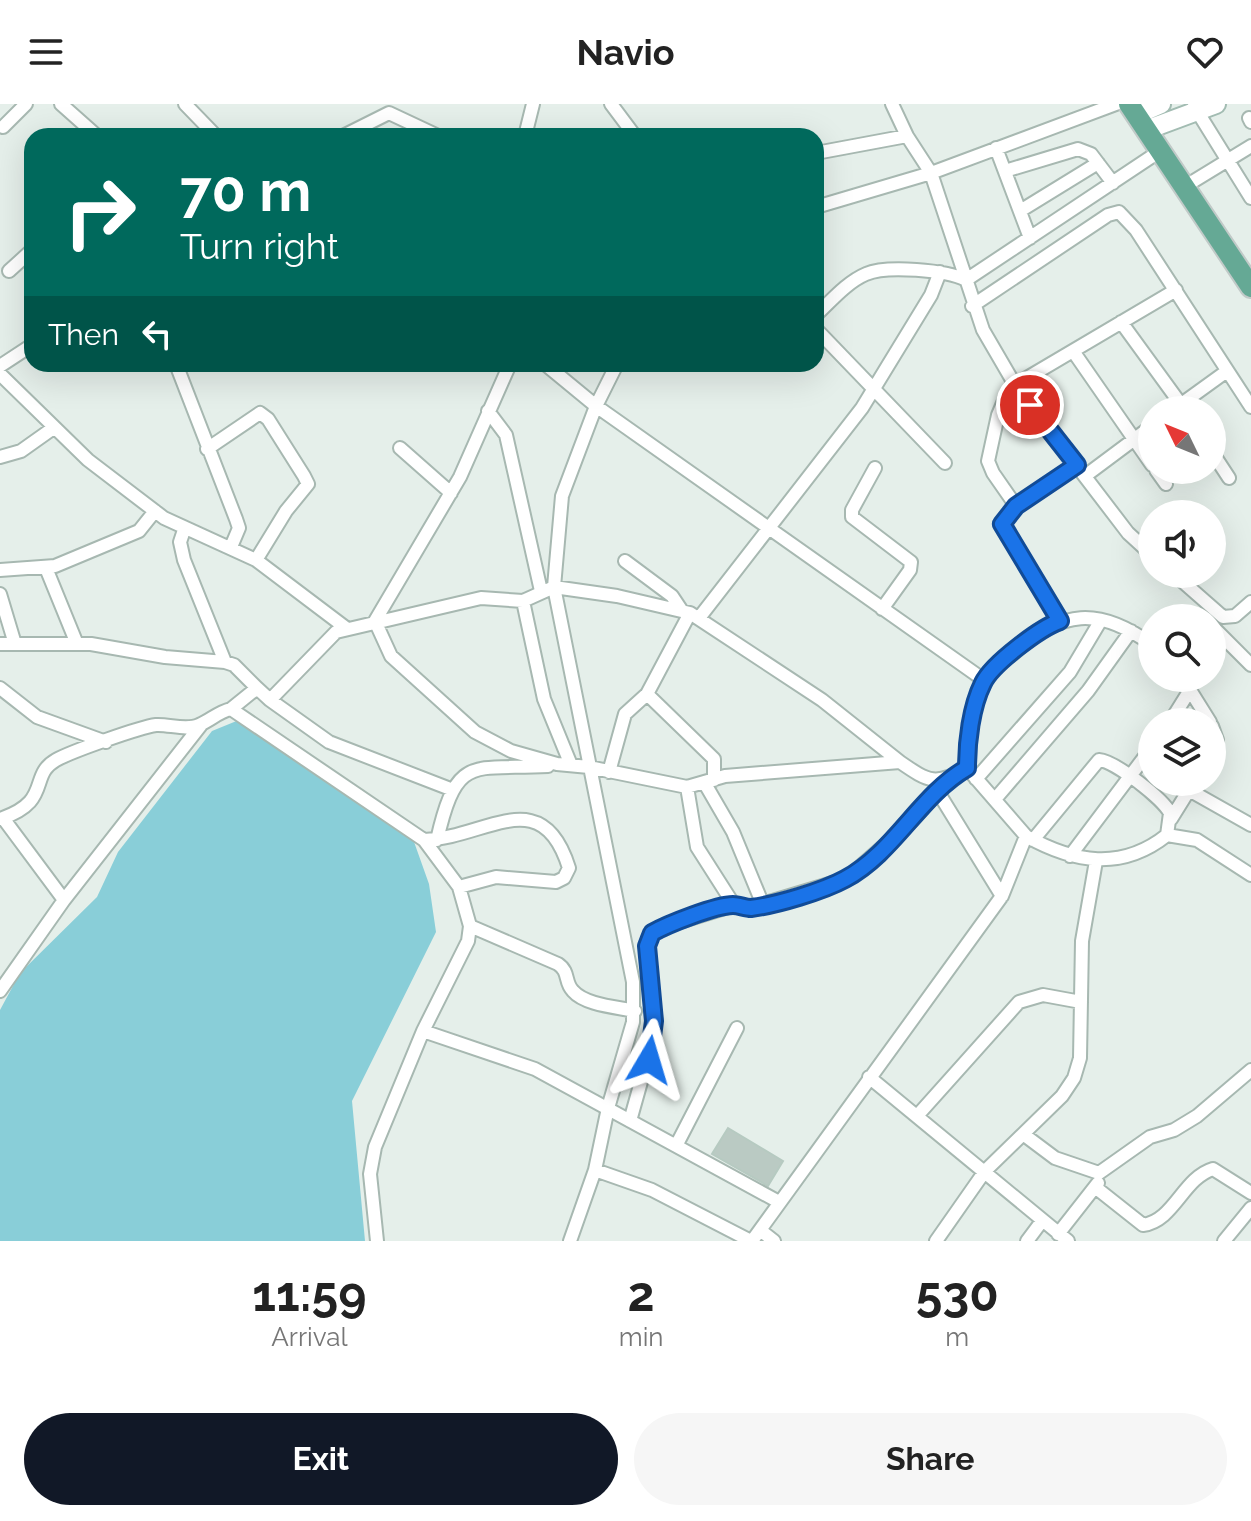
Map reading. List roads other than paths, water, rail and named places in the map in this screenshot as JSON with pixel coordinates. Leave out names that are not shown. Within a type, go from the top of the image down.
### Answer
[{"type":"main road","points":[[1137,116],[1251,287]]},
{"type":"street","points":[[3,127],[26,104]]},
{"type":"street","points":[[61,104],[88,128]]},
{"type":"street","points":[[185,104],[208,128]]},
{"type":"street","points":[[527,128],[533,104]]},
{"type":"street","points":[[611,104],[629,128]]},
{"type":"street","points":[[892,104],[907,136],[931,173],[972,306],[1015,385],[1138,542]]},
{"type":"street","points":[[824,205],[931,173],[1116,104]]},
{"type":"street","points":[[1137,116],[1161,104]]},
{"type":"street","points":[[1137,116],[1216,104]]},
{"type":"street","points":[[1195,108],[1251,198]]},
{"type":"street","points":[[356,128],[386,109],[412,128]]},
{"type":"street","points":[[824,152],[907,136]]},
{"type":"street","points":[[1184,187],[1251,146]]},
{"type":"street","points":[[996,148],[1030,238]]},
{"type":"street","points":[[1005,171],[1078,149],[1091,154],[1113,183]]},
{"type":"street","points":[[966,280],[1160,151]]},
{"type":"street","points":[[1020,211],[1098,163]]},
{"type":"street","points":[[972,306],[1108,215],[1119,212],[1127,217],[1251,407]]},
{"type":"street","points":[[9,271],[24,257]]},
{"type":"street","points":[[824,308],[851,283],[874,271],[940,272],[966,280]]},
{"type":"street","points":[[609,772],[625,714],[647,694],[690,614],[844,431],[931,295],[940,272]]},
{"type":"street","points":[[1016,506],[988,461],[998,415],[1015,385],[1176,290]]},
{"type":"street","points":[[1121,322],[1172,396]]},
{"type":"street","points":[[824,337],[945,463]]},
{"type":"street","points":[[0,366],[24,350]]},
{"type":"street","points":[[1073,351],[1138,445]]},
{"type":"street","points":[[1195,396],[1227,371]]},
{"type":"street","points":[[179,372],[239,528],[231,547]]},
{"type":"street","points":[[375,621],[451,493],[505,372]]},
{"type":"street","points":[[555,372],[596,406],[984,680]]},
{"type":"street","points":[[570,1241],[595,1170],[608,1108],[635,1011],[633,982],[554,587],[562,496],[596,406],[613,372]]},
{"type":"street","points":[[0,374],[52,429],[155,511],[184,530],[256,560],[346,628]]},
{"type":"street","points":[[488,411],[506,435],[541,591]]},
{"type":"street","points":[[207,449],[260,413],[268,419],[308,484],[286,511],[256,560]]},
{"type":"street","points":[[0,457],[21,451],[52,429]]},
{"type":"street","points":[[1060,621],[1002,524],[1016,506],[1138,436]]},
{"type":"street","points":[[400,448],[451,493]]},
{"type":"street","points":[[875,468],[852,510],[852,517],[911,562],[910,570],[882,609]]},
{"type":"street","points":[[1226,473],[1229,478]]},
{"type":"street","points":[[0,570],[46,568],[139,531],[155,511]]},
{"type":"street","points":[[184,530],[180,542],[184,560],[225,662]]},
{"type":"street","points":[[625,561],[672,596],[690,614],[822,700],[923,778],[936,781],[971,774],[1070,672],[1101,620]]},
{"type":"street","points":[[46,568],[77,644]]},
{"type":"street","points":[[270,700],[328,637],[346,628],[439,611],[481,598],[523,601],[554,587],[617,596],[690,614]]},
{"type":"street","points":[[1190,588],[1208,604]]},
{"type":"street","points":[[0,594],[15,644]]},
{"type":"street","points":[[523,601],[544,699],[571,765]]},
{"type":"street","points":[[1226,617],[1235,616],[1251,602]]},
{"type":"street","points":[[1138,636],[1101,620],[1070,617],[1035,634],[984,680],[967,749],[971,774],[1030,838],[1070,856],[1096,861],[1122,859],[1148,850],[1167,835],[1171,819],[1186,796]]},
{"type":"street","points":[[375,621],[391,656],[475,732],[511,751],[557,764]]},
{"type":"street","points":[[996,798],[1088,691],[1131,631]]},
{"type":"street","points":[[1226,641],[1251,665]]},
{"type":"street","points":[[0,644],[77,644],[225,662],[243,672],[270,700],[329,742],[453,790]]},
{"type":"street","points":[[0,688],[37,717],[106,742]]},
{"type":"street","points":[[2,981],[201,725],[215,713],[231,709],[257,688]]},
{"type":"street","points":[[647,694],[714,759],[709,781],[763,905]]},
{"type":"street","points":[[231,709],[430,840],[459,887],[470,926],[468,941],[423,1031],[375,1147],[370,1174],[377,1241]]},
{"type":"street","points":[[64,900],[1,819],[25,809],[33,800],[42,775],[56,759],[156,725],[201,725]]},
{"type":"street","points":[[595,1170],[652,1190],[751,1241],[1002,896],[1030,838],[1099,760],[1108,761],[1138,780]]},
{"type":"street","points":[[430,840],[447,797],[473,770],[485,766],[571,765],[687,787],[709,781],[900,762]]},
{"type":"street","points":[[1070,856],[1138,767]]},
{"type":"street","points":[[630,1121],[653,1039],[648,938],[660,928],[734,905],[749,908],[763,905],[846,879],[910,823],[951,777]]},
{"type":"street","points":[[687,787],[697,847],[734,905]]},
{"type":"street","points":[[938,792],[1002,896]]},
{"type":"street","points":[[1160,796],[1171,819]]},
{"type":"street","points":[[1207,796],[1251,825]]},
{"type":"street","points":[[430,840],[516,819],[538,821],[557,837],[569,868],[564,878],[556,882],[488,878],[459,887]]},
{"type":"street","points":[[1167,835],[1197,840],[1251,875]]},
{"type":"street","points":[[936,1241],[985,1171],[1062,1096],[1074,1078],[1080,1058],[1082,941],[1096,861]]},
{"type":"street","points":[[470,926],[558,964],[567,972],[571,990],[581,998],[635,1011]]},
{"type":"street","points":[[917,1116],[1019,1002],[1043,995],[1081,1002]]},
{"type":"street","points":[[676,1146],[737,1028]]},
{"type":"street","points":[[423,1031],[535,1069],[779,1202]]},
{"type":"street","points":[[1023,1134],[1042,1150],[1070,1166],[1099,1173],[1150,1137],[1174,1130],[1197,1116],[1251,1070]]},
{"type":"street","points":[[869,1077],[1063,1237],[1110,1168]]},
{"type":"street","points":[[1095,1187],[1143,1225],[1160,1218],[1195,1176],[1213,1169],[1251,1193]]},
{"type":"street","points":[[1224,1241],[1251,1208]]},
{"type":"street","points":[[1027,1241],[1042,1221]]},
{"type":"street","points":[[760,1230],[774,1241]]},
{"type":"water","points":[[239,720],[413,839],[429,884],[436,932],[352,1101],[365,1241],[0,1241],[0,1010],[20,973],[97,897],[118,852],[212,731]]}]
